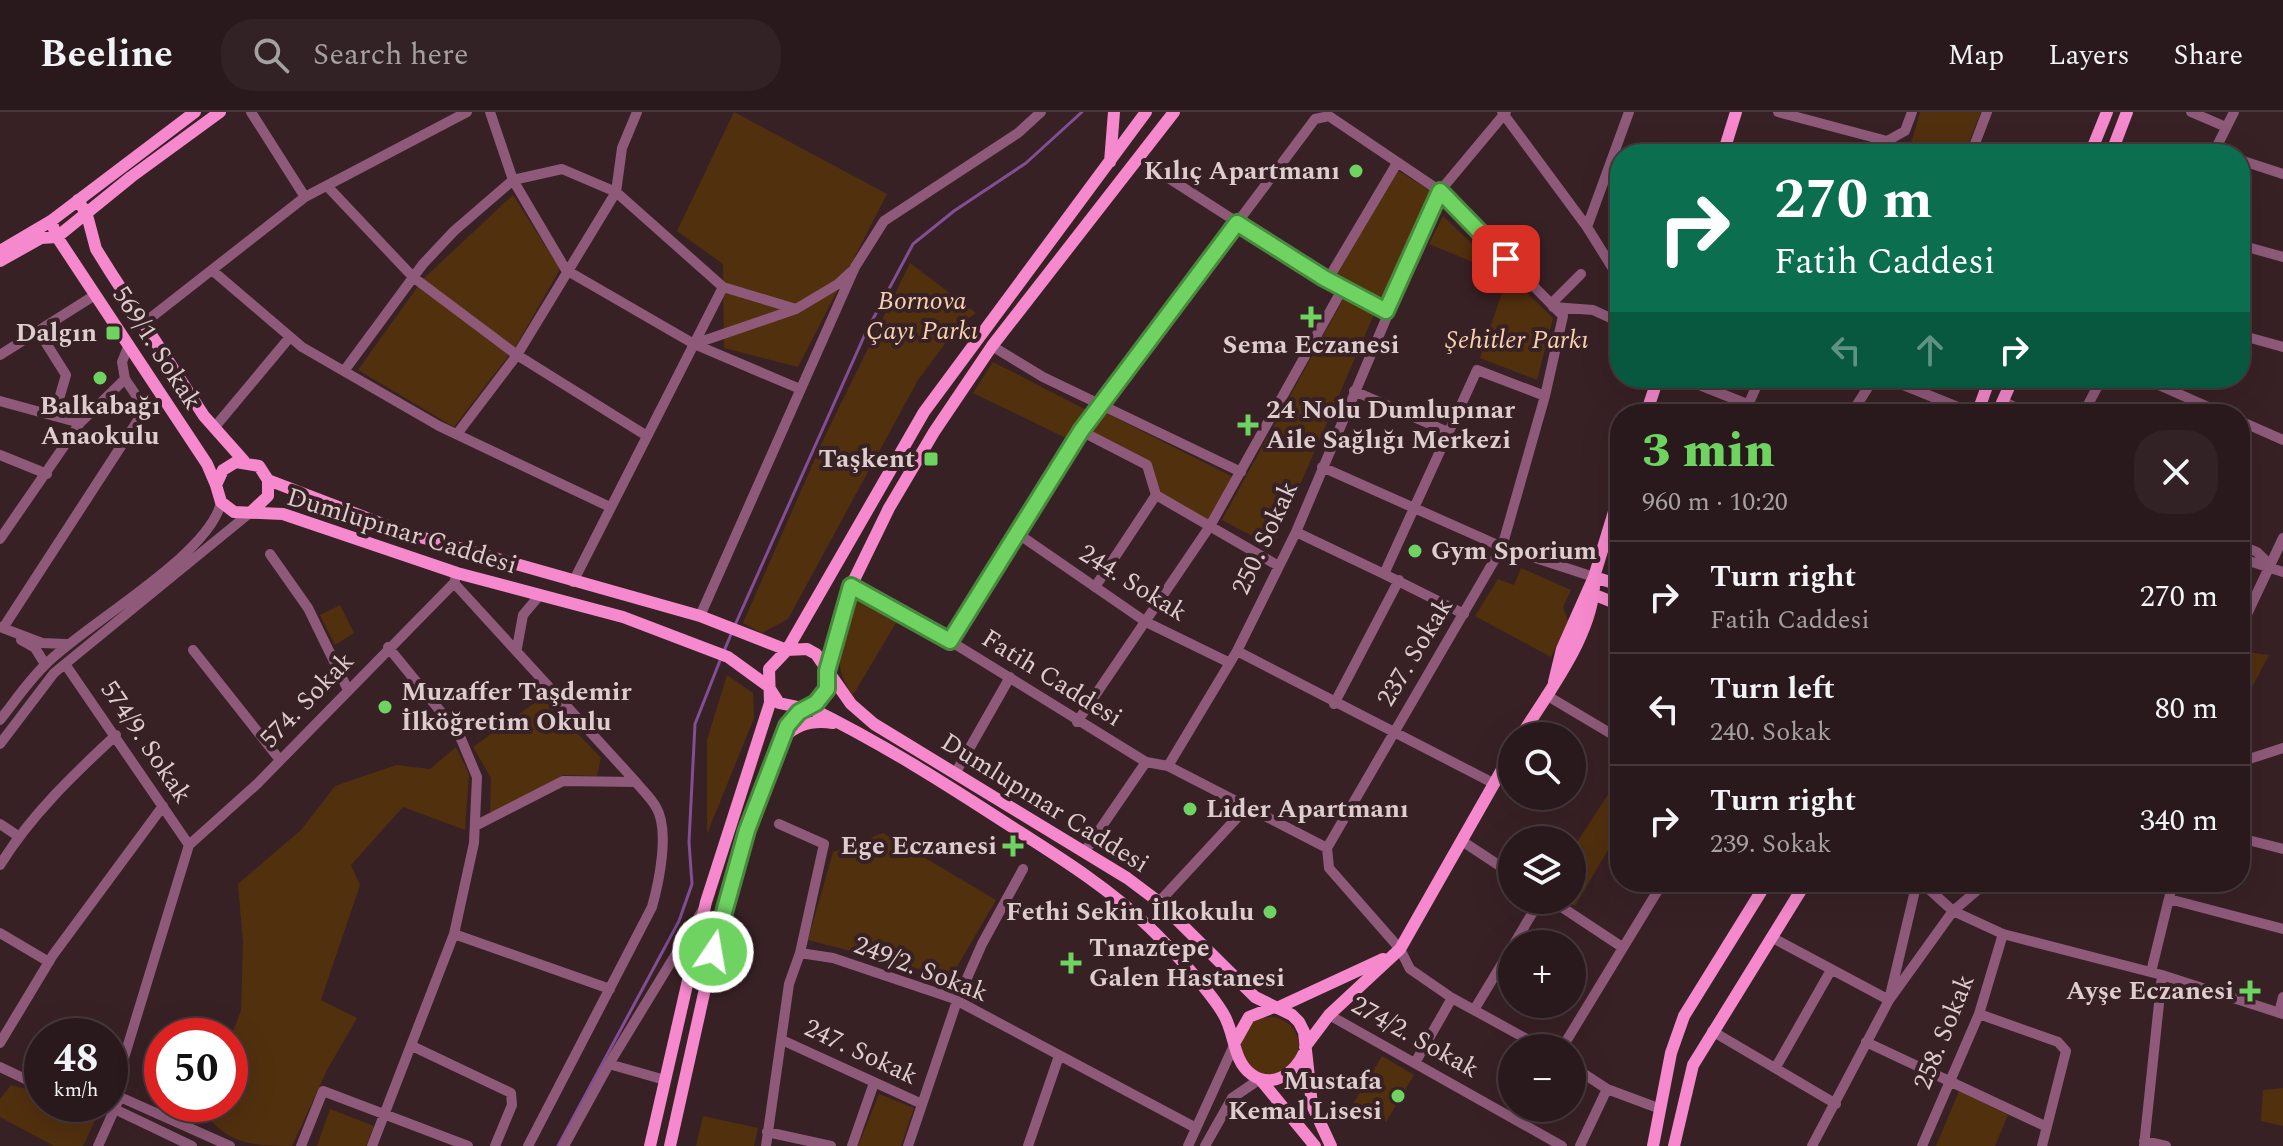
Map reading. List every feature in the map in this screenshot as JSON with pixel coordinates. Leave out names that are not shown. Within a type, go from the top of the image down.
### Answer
[{"type":"main road","points":[[0,251],[51,221],[195,112]]},
{"type":"main road","points":[[0,261],[41,238],[57,237],[131,177],[220,112]]},
{"type":"main road","points":[[1109,166],[1114,112]]},
{"type":"main road","points":[[650,1146],[706,902],[770,703],[769,669],[787,650],[924,412],[1146,112]]},
{"type":"main road","points":[[670,1146],[725,899],[747,830],[792,718],[827,689],[827,671],[851,586],[889,508],[926,445],[992,346],[1174,112]]},
{"type":"main road","points":[[1726,144],[1736,112]]},
{"type":"main road","points":[[2094,144],[2107,112]]},
{"type":"main road","points":[[2115,144],[2127,112]]},
{"type":"main road","name":"569/1. Sokak","points":[[78,200],[87,215],[96,249],[214,428],[244,461]]},
{"type":"main road","name":"569/1. Sokak","points":[[51,221],[57,237],[207,464],[216,485]]},
{"type":"main road","points":[[2001,404],[2008,388]]},
{"type":"main road","points":[[244,461],[259,466],[268,480],[268,496],[251,512],[234,512],[221,502],[216,485],[229,465],[244,461]]},
{"type":"main road","name":"Dumlupınar Caddesi","points":[[268,480],[406,533],[706,618],[787,650]]},
{"type":"main road","name":"Dumlupınar Caddesi","points":[[251,512],[283,514],[456,578],[623,617],[728,657],[768,686]]},
{"type":"main road","points":[[1554,682],[1562,649],[1594,577],[1610,525]]},
{"type":"main road","points":[[1594,577],[1610,582]]},
{"type":"main road","points":[[1530,722],[1585,626],[1595,595],[1594,577]]},
{"type":"main road","points":[[1595,595],[1610,601]]},
{"type":"main road","points":[[787,650],[807,649],[823,662],[827,671]]},
{"type":"main road","name":"Dumlupınar Caddesi","points":[[728,657],[760,688],[765,700],[762,724]]},
{"type":"main road","name":"Dumlupınar Caddesi","points":[[827,671],[861,714],[1085,851],[1159,902],[1255,997],[1275,1008]]},
{"type":"main road","points":[[768,686],[779,703],[788,708],[808,707]]},
{"type":"main road","name":"Dumlupınar Caddesi","points":[[808,707],[920,767],[1039,845],[1129,910],[1150,928],[1223,1014],[1235,1042]]},
{"type":"main road","name":"Dumlupınar Caddesi","points":[[783,738],[796,727],[812,723],[848,726]]},
{"type":"main road","points":[[1260,1079],[1287,1076],[1299,1065],[1305,1049],[1329,1015],[1398,951],[1498,775]]},
{"type":"main road","points":[[1653,1146],[1658,1108],[1684,1016],[1760,892]]},
{"type":"main road","points":[[1674,1146],[1684,1091],[1693,1065],[1800,892]]},
{"type":"main road","points":[[1315,1146],[1260,1079],[1239,1061],[1235,1042],[1239,1028],[1249,1017],[1398,951]]},
{"type":"main road","points":[[1275,1008],[1299,1022],[1312,1105],[1331,1146]]},
{"type":"street","points":[[251,112],[305,197]]},
{"type":"street","points":[[144,323],[305,197],[467,112]]},
{"type":"street","points":[[490,112],[513,180],[566,270],[694,344],[800,389]]},
{"type":"street","points":[[457,434],[517,355],[616,192],[622,148],[637,112]]},
{"type":"street","points":[[706,618],[800,389],[855,267],[884,221],[1018,133],[1041,112]]},
{"type":"street","points":[[1778,112],[1887,141]]},
{"type":"street","points":[[1886,144],[1905,131],[1912,112]]},
{"type":"street","points":[[1975,144],[1987,112]]},
{"type":"street","points":[[2191,112],[2226,127]]},
{"type":"street","points":[[2219,144],[2234,112]]},
{"type":"street","points":[[1504,113],[1587,227],[1610,264]]},
{"type":"street","name":"250. Sokak","points":[[1168,766],[1237,651],[1296,532],[1386,311],[1440,191],[1504,113]]},
{"type":"street","points":[[1617,144],[1628,113]]},
{"type":"street","points":[[950,641],[1081,431],[1319,116],[1329,116],[1440,191],[1552,305],[1593,310],[1610,318]]},
{"type":"street","points":[[1327,281],[1397,163]]},
{"type":"street","points":[[1587,227],[1610,163]]},
{"type":"street","points":[[2250,163],[2283,174]]},
{"type":"street","points":[[344,371],[413,277],[454,231],[513,180],[562,169],[616,192],[723,287],[796,309]]},
{"type":"street","points":[[1156,170],[1327,281],[1386,311]]},
{"type":"street","points":[[327,186],[413,277],[517,355],[647,436]]},
{"type":"street","points":[[2250,248],[2283,257]]},
{"type":"street","points":[[694,344],[796,309],[838,284],[855,267]]},
{"type":"street","points":[[213,271],[290,337],[344,371],[457,434],[610,507]]},
{"type":"street","points":[[1552,305],[1581,274]]},
{"type":"street","points":[[573,582],[723,287]]},
{"type":"street","points":[[1077,722],[1210,526],[1343,288]]},
{"type":"street","points":[[0,355],[95,295]]},
{"type":"street","name":"237. Sokak","points":[[1327,848],[1502,547],[1545,396],[1563,316],[1552,305]]},
{"type":"street","points":[[39,332],[66,375],[54,416]]},
{"type":"street","points":[[214,428],[290,337]]},
{"type":"street","points":[[2250,338],[2283,347]]},
{"type":"street","points":[[992,346],[1043,377],[1241,472]]},
{"type":"street","points":[[1,627],[142,414],[142,404],[125,379],[122,362],[128,347]]},
{"type":"street","points":[[1384,574],[1477,370],[1545,396]]},
{"type":"street","points":[[0,539],[80,423],[125,379]]},
{"type":"street","points":[[1709,388],[1749,403],[1756,388]]},
{"type":"street","points":[[1911,388],[1951,404]]},
{"type":"street","points":[[2166,388],[2202,404]]},
{"type":"street","points":[[1354,391],[1448,432]]},
{"type":"street","points":[[2002,401],[2008,404]]},
{"type":"street","points":[[1,404],[80,423]]},
{"type":"street","points":[[2250,425],[2283,440]]},
{"type":"street","points":[[1081,431],[1147,465],[1156,495],[1277,565]]},
{"type":"street","points":[[0,455],[47,474]]},
{"type":"street","points":[[1322,467],[1415,511],[1502,547],[1594,577]]},
{"type":"street","points":[[1095,587],[1156,495]]},
{"type":"street","points":[[0,720],[45,664],[134,596],[198,538],[217,516],[221,502]]},
{"type":"street","name":"Dumlupınar Caddesi","points":[[0,744],[65,664],[251,512]]},
{"type":"street","points":[[1296,532],[1464,614]]},
{"type":"street","name":"244. Sokak","points":[[1017,533],[1146,622],[1230,663]]},
{"type":"street","points":[[2250,608],[2283,538]]},
{"type":"street","points":[[2250,549],[2270,565]]},
{"type":"street","points":[[270,554],[308,608],[348,690]]},
{"type":"street","points":[[2250,560],[2283,572]]},
{"type":"street","points":[[456,578],[658,809],[662,871],[652,907],[528,1146]]},
{"type":"street","name":"574. Sokak","points":[[189,845],[280,760],[456,578]]},
{"type":"street","points":[[1334,704],[1399,580]]},
{"type":"street","name":"Fatih Caddesi","points":[[851,586],[950,641],[1146,762],[1168,766],[1327,848]]},
{"type":"street","points":[[517,648],[523,615],[539,596]]},
{"type":"street","points":[[1,627],[53,645],[73,642]]},
{"type":"street","points":[[1,627],[35,648],[45,664]]},
{"type":"street","points":[[372,1146],[454,934],[475,826],[477,777],[459,734],[388,647]]},
{"type":"street","points":[[193,650],[280,760]]},
{"type":"street","points":[[1237,651],[1334,704],[1493,783]]},
{"type":"street","name":"574/9. Sokak","points":[[65,664],[189,845]]},
{"type":"street","points":[[956,772],[1010,677]]},
{"type":"street","points":[[1546,695],[1610,733]]},
{"type":"street","points":[[0,865],[18,836],[67,781],[116,735]]},
{"type":"street","points":[[2250,759],[2283,748]]},
{"type":"street","points":[[1085,851],[1146,762]]},
{"type":"street","points":[[475,826],[563,781],[636,782]]},
{"type":"street","points":[[0,1043],[49,962],[163,806]]},
{"type":"street","points":[[1159,902],[1247,807]]},
{"type":"street","points":[[0,824],[18,836]]},
{"type":"street","points":[[766,1146],[789,984],[800,953],[824,844],[779,824]]},
{"type":"street","points":[[1462,841],[1498,865]]},
{"type":"street","points":[[2250,841],[2283,849]]},
{"type":"street","points":[[128,1045],[189,845]]},
{"type":"street","points":[[1327,848],[1329,868],[1410,969],[1452,998],[1518,1034]]},
{"type":"street","points":[[908,1146],[957,1001],[982,944],[1023,869]]},
{"type":"street","points":[[1570,1034],[1657,892]]},
{"type":"street","points":[[1889,1000],[1916,892]]},
{"type":"street","points":[[1931,892],[1953,911],[2003,934],[2157,974],[2281,1014],[2283,997]]},
{"type":"street","points":[[1812,1146],[1889,1000],[1953,911],[1975,892]]},
{"type":"street","points":[[2166,1146],[2144,1143],[2157,974],[2171,892]]},
{"type":"street","points":[[2169,899],[2283,929]]},
{"type":"street","points":[[564,1146],[706,902]]},
{"type":"street","points":[[1572,914],[1622,947]]},
{"type":"street","points":[[0,933],[49,962]]},
{"type":"street","points":[[454,934],[610,989]]},
{"type":"street","name":"258. Sokak","points":[[1922,1146],[1979,1014],[2003,934]]},
{"type":"street","points":[[1771,937],[1889,1000]]},
{"type":"street","name":"249/2. Sokak","points":[[800,953],[833,958],[957,1001],[1196,1128]]},
{"type":"street","points":[[1776,1067],[1831,970]]},
{"type":"street","points":[[1474,1010],[1498,971]]},
{"type":"street","points":[[1416,1061],[1452,998]]},
{"type":"street","points":[[1979,1014],[2058,1042],[2066,1051],[2042,1146]]},
{"type":"street","name":"274/2. Sokak","points":[[1329,1015],[1416,1061],[1562,1146]]},
{"type":"street","points":[[1712,1031],[1836,1104]]},
{"type":"street","name":"247. Sokak","points":[[782,1040],[922,1104]]},
{"type":"street","points":[[1188,1146],[1235,1042]]},
{"type":"street","points":[[1866,1042],[2047,1127]]},
{"type":"street","points":[[412,1046],[511,1093],[512,1105],[495,1146]]},
{"type":"street","points":[[1028,1146],[1059,1056]]},
{"type":"street","points":[[609,1064],[665,1080]]},
{"type":"street","points":[[0,1082],[4,1069],[24,1078]]},
{"type":"street","points":[[1586,1075],[1607,1089],[1658,1108]]},
{"type":"street","points":[[1205,1146],[1232,1098],[1260,1079]]},
{"type":"street","points":[[852,1146],[874,1083]]},
{"type":"street","points":[[1580,1146],[1607,1089]]},
{"type":"street","points":[[301,1146],[323,1091],[468,1146]]},
{"type":"street","points":[[128,1101],[217,1143],[230,1146]]},
{"type":"street","points":[[128,1115],[192,1146]]},
{"type":"street","points":[[98,1146],[105,1122]]},
{"type":"street","points":[[767,1132],[831,1146]]},
{"type":"green space","points":[[734,112],[887,194],[798,367],[724,348],[723,264],[677,231]]},
{"type":"green space","points":[[1920,112],[1981,112],[1968,144],[1908,144]]},
{"type":"green space","points":[[1397,170],[1432,192],[1383,304],[1334,278]]},
{"type":"green space","points":[[513,195],[560,269],[516,346],[454,427],[358,370],[423,279]]},
{"type":"green space","points":[[1443,216],[1493,264],[1486,280],[1475,276],[1480,265],[1429,244]]},
{"type":"green space","name":"Bornova Çayı Parkı","points":[[910,263],[976,313],[959,325],[918,380],[788,619],[762,633],[743,623],[825,436]]},
{"type":"green space","name":"Şehitler Parkı","points":[[1508,275],[1553,318],[1537,380],[1480,358]]},
{"type":"green space","points":[[1345,296],[1375,312],[1273,547],[1222,520]]},
{"type":"green space","points":[[993,362],[1094,414],[1074,442],[973,393]]},
{"type":"green space","points":[[1102,411],[1237,479],[1210,526],[1156,495],[1146,465],[1087,434]]},
{"type":"green space","points":[[1521,568],[1571,590],[1563,607],[1568,621],[1551,657],[1475,616],[1498,579],[1514,585]]},
{"type":"green space","points":[[859,596],[899,618],[853,695],[845,682],[839,658]]},
{"type":"green space","points":[[340,605],[354,633],[335,645],[320,615]]},
{"type":"green space","points":[[2250,652],[2269,655],[2250,691]]},
{"type":"green space","points":[[727,675],[753,693],[754,718],[707,834],[707,740]]},
{"type":"green space","points":[[543,697],[601,758],[597,776],[564,775],[490,814],[491,778],[473,747]]},
{"type":"green space","points":[[456,747],[469,774],[465,830],[403,807],[351,865],[360,885],[321,1000],[357,1018],[327,1070],[292,1146],[264,1145],[230,1136],[212,1122],[248,1122],[248,1018],[238,1018],[243,943],[238,884],[301,830],[335,786],[396,765],[430,769]]},
{"type":"green space","points":[[1610,791],[1610,847],[1586,887],[1586,828]]},
{"type":"green space","points":[[883,833],[996,900],[951,977],[808,940],[833,852]]},
{"type":"green space","points":[[1270,1017],[1281,1019],[1290,1026],[1297,1035],[1297,1057],[1290,1066],[1281,1073],[1270,1075],[1259,1073],[1250,1066],[1243,1057],[1241,1046],[1243,1035],[1250,1026],[1259,1019]]},
{"type":"green space","points":[[1382,1056],[1414,1075],[1386,1122],[1353,1104]]},
{"type":"green space","points":[[11,1085],[24,1088],[24,1122],[94,1122],[83,1146],[54,1146],[0,1117],[0,1099]]},
{"type":"green space","points":[[2283,1088],[2283,1126],[2261,1121],[2263,1090]]},
{"type":"green space","points":[[1959,1091],[2008,1115],[1995,1146],[1936,1146]]},
{"type":"green space","points":[[879,1094],[914,1108],[901,1146],[858,1146]]},
{"type":"green space","points":[[330,1109],[374,1126],[366,1146],[317,1146]]},
{"type":"green space","points":[[703,1116],[758,1128],[754,1146],[696,1146]]},
{"type":"waterway","points":[[735,625],[866,332],[913,244],[954,211],[1026,163],[1082,112]]},
{"type":"waterway","points":[[724,651],[732,632]]},
{"type":"waterway","points":[[558,1146],[679,921],[692,884],[689,842],[695,724],[721,658]]},
{"type":"place","name":"Kılıç Apartmanı","points":[[1356,171]]},
{"type":"place","name":"Sema Eczanesi","points":[[1311,317]]},
{"type":"place","name":"Dalgın","points":[[113,333]]},
{"type":"place","name":"Balkabağı Anaokulu","points":[[100,378]]},
{"type":"place","name":"24 Nolu Dumlupınar Aile Sağlığı Merkezi","points":[[1248,425]]},
{"type":"place","name":"Taşkent","points":[[931,459]]},
{"type":"place","name":"Gym Sporium","points":[[1415,551]]},
{"type":"place","name":"Muzaffer Taşdemir İlköğretim Okulu","points":[[385,707]]},
{"type":"place","name":"Lider Apartmanı","points":[[1190,809]]},
{"type":"place","name":"Ege Eczanesi","points":[[1013,846]]},
{"type":"place","name":"Fethi Sekin İlkokulu","points":[[1270,912]]},
{"type":"place","name":"Tınaztepe Galen Hastanesi","points":[[1071,963]]},
{"type":"place","name":"Ayşe Eczanesi","points":[[2250,991]]},
{"type":"place","name":"Mustafa Kemal Lisesi","points":[[1398,1096]]},
{"type":"route","points":[[713,952],[725,899],[747,830],[787,726],[799,712],[816,703],[827,689],[827,671],[851,586],[950,641],[1081,431],[1237,223],[1324,278],[1386,311],[1440,191],[1506,259]]}]
